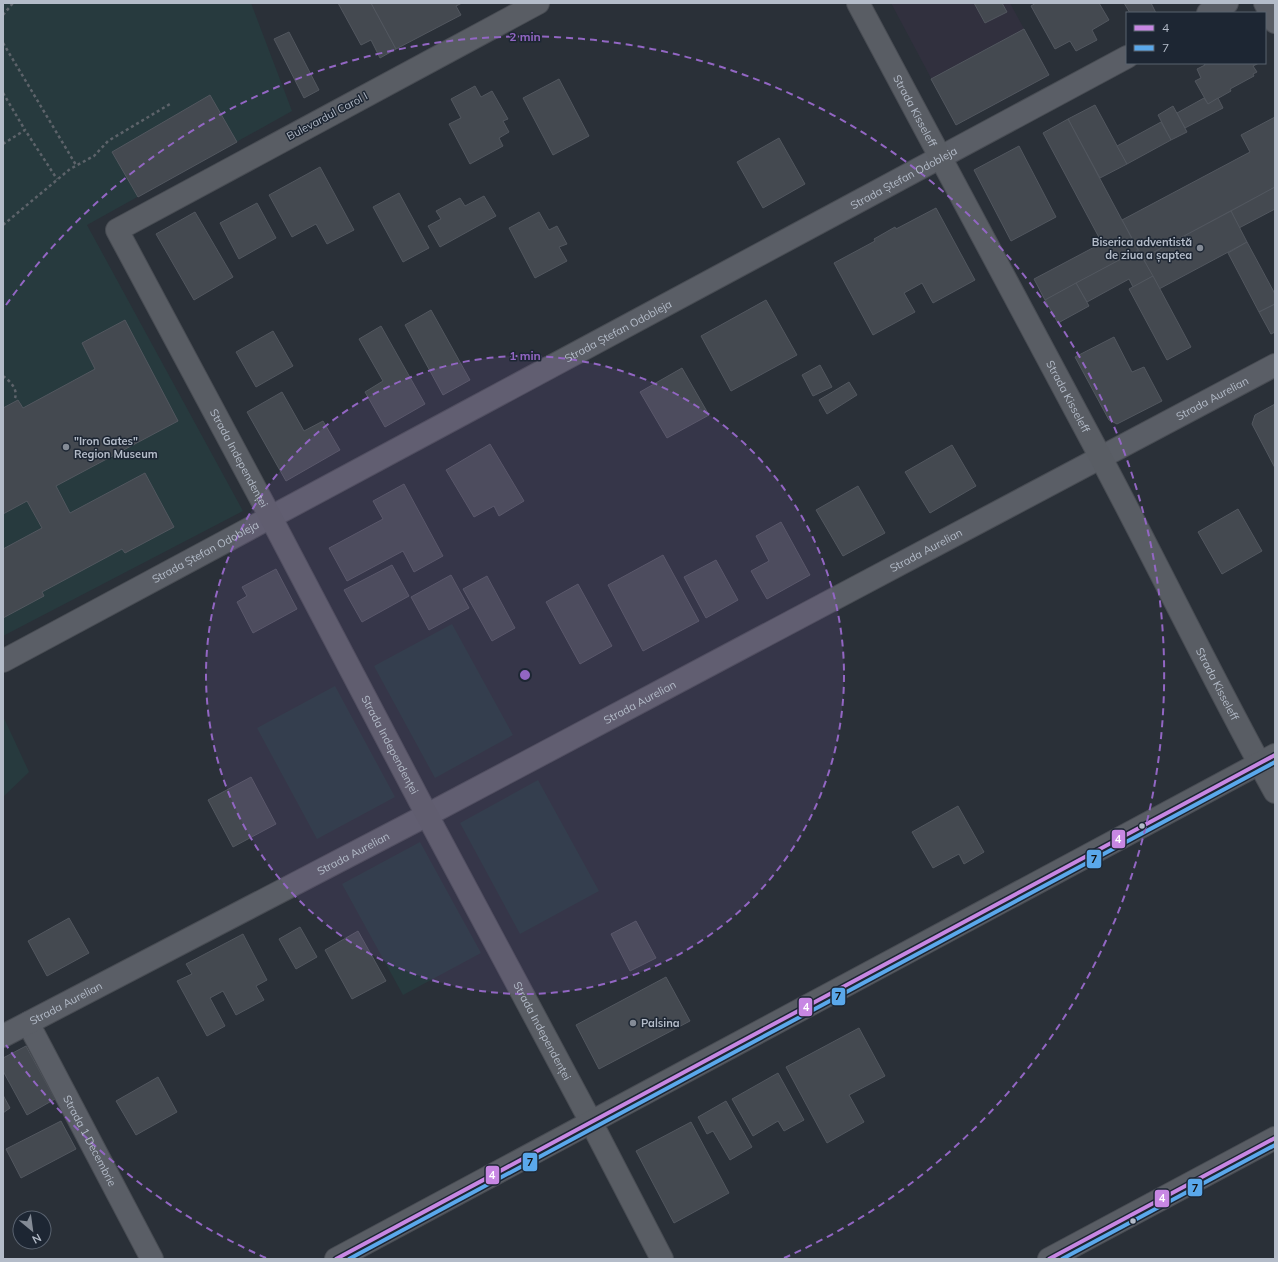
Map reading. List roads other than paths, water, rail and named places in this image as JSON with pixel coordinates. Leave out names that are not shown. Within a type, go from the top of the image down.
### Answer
[{"type":"street","name":"Bulevardul Carol I","points":[[117,230],[538,3]]},
{"type":"street","name":"Strada Kisseleff","points":[[858,3],[1101,458],[1267,759],[1275,792]]},
{"type":"street","points":[[1210,12],[1227,3]]},
{"type":"street","points":[[1265,3],[1275,22]]},
{"type":"street","name":"Strada Ștefan Odobleja","points":[[3,661],[270,516],[940,159],[1126,58]]},
{"type":"street","name":"Strada Independenței","points":[[117,230],[270,516],[426,815],[591,1122],[662,1259]]},
{"type":"street","name":"Strada Aurelian","points":[[3,1036],[426,815],[1275,365]]},
{"type":"street","points":[[336,1259],[1267,759]]},
{"type":"street","name":"Strada 1 Decembrie","points":[[28,1023],[152,1259]]},
{"type":"street","points":[[1049,1259],[1275,1138]]},
{"type":"place","name":"Biserica adventistă de ziua a șaptea","points":[[1200,248]]},
{"type":"place","name":"\"Iron Gates\" Region Museum","points":[[66,447]]},
{"type":"place","name":"Palsina","points":[[633,1023]]}]
